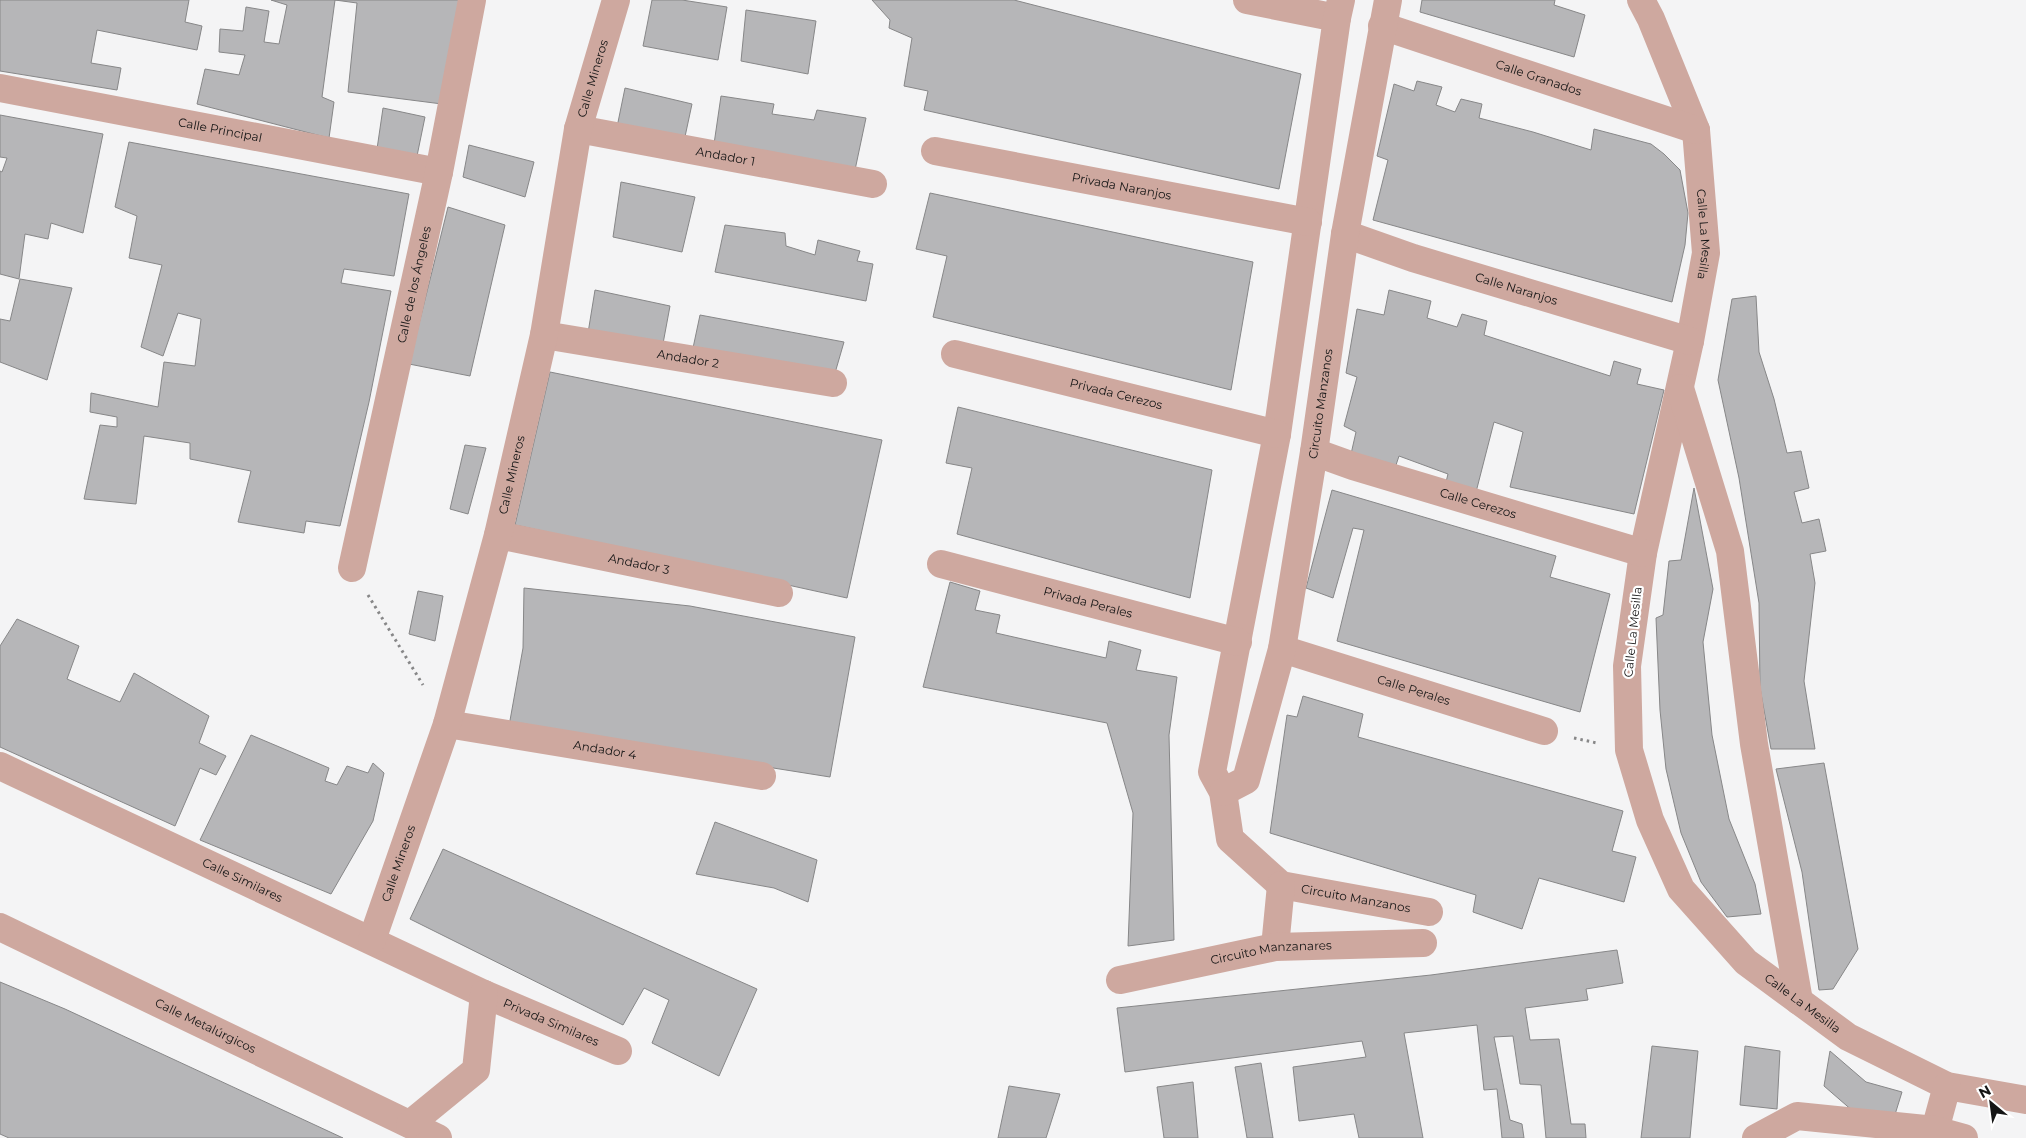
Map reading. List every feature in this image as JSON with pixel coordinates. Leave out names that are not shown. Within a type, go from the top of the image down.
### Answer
[{"type":"street","name":"Calle de los Ángeles","points":[[352,568],[439,172],[472,0]]},
{"type":"street","name":"Calle Mineros","points":[[372,940],[447,724],[498,535],[544,335],[578,129],[616,0]]},
{"type":"street","points":[[1247,0],[1339,9],[1277,434],[1212,772],[1223,792],[1230,839],[1281,885],[1275,947]]},
{"type":"street","name":"Circuito Manzanos","points":[[1223,792],[1246,780],[1282,649],[1314,452],[1345,234],[1388,0]]},
{"type":"street","name":"Calle La Mesilla","points":[[1640,0],[1651,20],[1696,130],[1706,253],[1690,341],[1643,552],[1627,666],[1629,750],[1650,820],[1681,889],[1746,962],[1848,1036],[1947,1086],[2026,1100]]},
{"type":"street","name":"Calle Granados","points":[[1382,26],[1696,130]]},
{"type":"street","name":"Calle Principal","points":[[0,88],[439,172]]},
{"type":"street","name":"Andador 1","points":[[578,129],[873,184]]},
{"type":"street","name":"Privada Naranjos","points":[[935,151],[1308,222]]},
{"type":"street","name":"Calle Naranjos","points":[[1345,234],[1413,258],[1690,341]]},
{"type":"street","name":"Andador 2","points":[[544,335],[833,383]]},
{"type":"street","name":"Privada Cerezos","points":[[956,354],[1277,434]]},
{"type":"street","points":[[1680,386],[1730,551],[1754,744],[1799,1001]]},
{"type":"street","name":"Calle Cerezos","points":[[1314,452],[1353,466],[1643,552]]},
{"type":"street","name":"Andador 3","points":[[498,535],[779,593]]},
{"type":"street","name":"Privada Perales","points":[[940,564],[1238,642]]},
{"type":"street","name":"Calle Perales","points":[[1282,649],[1544,731]]},
{"type":"street","name":"Andador 4","points":[[447,724],[762,776]]},
{"type":"street","name":"Calle Similares","points":[[0,766],[484,994]]},
{"type":"street","name":"Circuito Manzanos","points":[[1281,885],[1429,912]]},
{"type":"street","name":"Calle Metalúrgicos","points":[[0,927],[438,1138]]},
{"type":"street","name":"Circuito Manzanares","points":[[1120,980],[1275,947],[1423,943]]},
{"type":"street","points":[[410,1124],[476,1070],[484,994]]},
{"type":"street","name":"Privada Similares","points":[[484,994],[618,1052]]},
{"type":"street","points":[[1935,1130],[1947,1086]]},
{"type":"street","points":[[1756,1138],[1797,1116],[1935,1130],[1964,1138]]},
{"type":"path","points":[[352,568],[447,724]]},
{"type":"path","points":[[1544,731],[1629,750]]},
{"type":"building","points":[[0,0],[189,0],[185,22],[202,26],[197,50],[97,30],[91,63],[121,68],[117,90],[0,71]]},
{"type":"building","points":[[271,0],[335,0],[322,97],[334,102],[329,138],[197,104],[205,69],[239,75],[245,55],[219,52],[220,29],[243,31],[246,7],[269,11],[264,42],[279,44],[287,5]]},
{"type":"building","points":[[335,0],[462,0],[442,104],[348,92],[357,3]]},
{"type":"building","points":[[652,0],[682,0],[727,7],[718,60],[643,46]]},
{"type":"building","points":[[872,0],[1014,0],[1301,74],[1279,189],[924,110],[928,91],[904,86],[912,38],[889,28],[890,20]]},
{"type":"building","points":[[1422,0],[1555,0],[1554,5],[1585,15],[1574,57],[1420,12]]},
{"type":"building","points":[[746,10],[816,21],[808,74],[741,61]]},
{"type":"building","points":[[1417,81],[1442,87],[1436,105],[1455,112],[1461,99],[1482,104],[1479,118],[1591,150],[1594,129],[1651,144],[1664,154],[1680,170],[1688,213],[1685,245],[1672,302],[1373,220],[1388,160],[1377,156],[1394,84],[1414,91]]},
{"type":"building","points":[[625,88],[692,104],[683,146],[616,132]]},
{"type":"building","points":[[721,96],[774,104],[772,114],[814,120],[817,110],[866,118],[855,170],[714,144]]},
{"type":"building","points":[[383,108],[425,117],[417,156],[377,149]]},
{"type":"building","points":[[0,115],[103,134],[83,233],[51,223],[48,239],[25,234],[19,279],[0,274],[0,171],[2,172],[7,158],[0,157]]},
{"type":"building","points":[[129,142],[409,194],[394,276],[344,269],[341,283],[391,291],[369,402],[340,526],[306,521],[304,533],[238,522],[251,471],[190,459],[190,443],[144,436],[136,504],[84,499],[100,425],[117,427],[117,417],[90,412],[91,393],[158,407],[164,362],[195,366],[201,319],[178,313],[163,356],[141,347],[162,265],[129,258],[137,216],[115,207]]},
{"type":"building","points":[[469,145],[534,162],[525,197],[463,177]]},
{"type":"building","points":[[621,182],[695,197],[682,252],[613,237]]},
{"type":"building","points":[[930,193],[1253,262],[1231,390],[933,317],[947,256],[916,249]]},
{"type":"building","points":[[448,207],[505,225],[470,376],[409,364]]},
{"type":"building","points":[[725,225],[785,233],[786,246],[815,255],[818,240],[860,251],[857,261],[873,264],[866,301],[715,272]]},
{"type":"building","points":[[20,279],[72,288],[47,380],[0,362],[0,319],[10,321]]},
{"type":"building","points":[[595,290],[670,306],[662,349],[588,333]]},
{"type":"building","points":[[1389,290],[1431,301],[1427,318],[1457,327],[1462,314],[1487,321],[1484,335],[1610,376],[1614,361],[1641,369],[1637,384],[1664,390],[1634,514],[1510,487],[1523,432],[1494,422],[1475,496],[1445,486],[1448,474],[1399,456],[1394,471],[1351,454],[1356,432],[1344,426],[1357,377],[1346,373],[1357,309],[1384,315]]},
{"type":"building","points":[[1756,296],[1759,352],[1774,399],[1787,453],[1801,451],[1809,488],[1794,492],[1802,523],[1819,519],[1826,551],[1810,554],[1815,583],[1804,681],[1815,749],[1771,749],[1760,688],[1759,603],[1739,478],[1718,380],[1732,299]]},
{"type":"building","points":[[700,315],[844,342],[835,373],[693,348]]},
{"type":"building","points":[[550,372],[882,440],[847,598],[515,525]]},
{"type":"building","points":[[958,407],[1212,470],[1190,598],[957,534],[972,468],[946,463]]},
{"type":"building","points":[[465,445],[486,448],[468,514],[450,509]]},
{"type":"building","points":[[1694,488],[1713,589],[1703,642],[1712,735],[1729,819],[1755,884],[1761,914],[1727,917],[1701,882],[1681,833],[1666,769],[1660,710],[1656,618],[1663,615],[1669,561],[1681,560]]},
{"type":"building","points":[[1332,490],[1556,556],[1550,577],[1610,594],[1580,712],[1337,641],[1364,530],[1353,528],[1333,598],[1306,588]]},
{"type":"building","points":[[950,582],[980,591],[975,610],[1000,615],[996,633],[1106,658],[1109,641],[1141,650],[1136,670],[1177,677],[1169,735],[1174,940],[1128,946],[1133,813],[1107,723],[923,687]]},
{"type":"building","points":[[524,588],[690,606],[855,637],[830,777],[509,726],[523,648]]},
{"type":"building","points":[[418,591],[443,596],[435,641],[409,634]]},
{"type":"building","points":[[17,619],[79,646],[67,679],[120,702],[134,673],[209,716],[199,743],[226,756],[216,775],[200,768],[175,826],[0,747],[0,646]]},
{"type":"building","points":[[1303,696],[1363,714],[1358,737],[1623,811],[1612,851],[1636,857],[1624,902],[1539,878],[1522,929],[1473,912],[1476,895],[1270,833],[1287,715],[1297,717]]},
{"type":"building","points":[[251,735],[329,768],[325,781],[337,785],[347,766],[368,773],[373,763],[384,773],[373,821],[331,894],[200,840]]},
{"type":"building","points":[[1824,763],[1858,949],[1833,989],[1819,990],[1802,872],[1776,769]]},
{"type":"building","points":[[715,822],[817,860],[808,902],[774,888],[696,874]]},
{"type":"building","points":[[443,849],[757,989],[719,1076],[652,1043],[669,1000],[644,988],[623,1025],[410,919]]},
{"type":"building","points":[[1617,950],[1623,983],[1586,989],[1588,1000],[1525,1008],[1530,1040],[1559,1039],[1571,1124],[1585,1124],[1586,1138],[1546,1138],[1541,1085],[1520,1084],[1513,1036],[1494,1037],[1510,1120],[1522,1124],[1524,1138],[1502,1138],[1497,1089],[1484,1090],[1477,1025],[1404,1033],[1423,1138],[1359,1138],[1354,1114],[1299,1121],[1293,1067],[1366,1057],[1362,1041],[1125,1072],[1117,1008],[1431,975]]},
{"type":"building","points":[[0,982],[65,1009],[343,1138],[9,1138],[0,1134]]},
{"type":"building","points":[[1652,1046],[1698,1051],[1690,1138],[1641,1138]]},
{"type":"building","points":[[1745,1046],[1780,1051],[1777,1109],[1740,1105]]},
{"type":"building","points":[[1830,1051],[1866,1082],[1902,1092],[1893,1121],[1854,1112],[1824,1086]]},
{"type":"building","points":[[1261,1063],[1273,1138],[1247,1138],[1235,1067]]},
{"type":"building","points":[[1193,1082],[1198,1138],[1164,1138],[1157,1087]]},
{"type":"building","points":[[1009,1086],[1060,1094],[1046,1138],[998,1138]]}]
